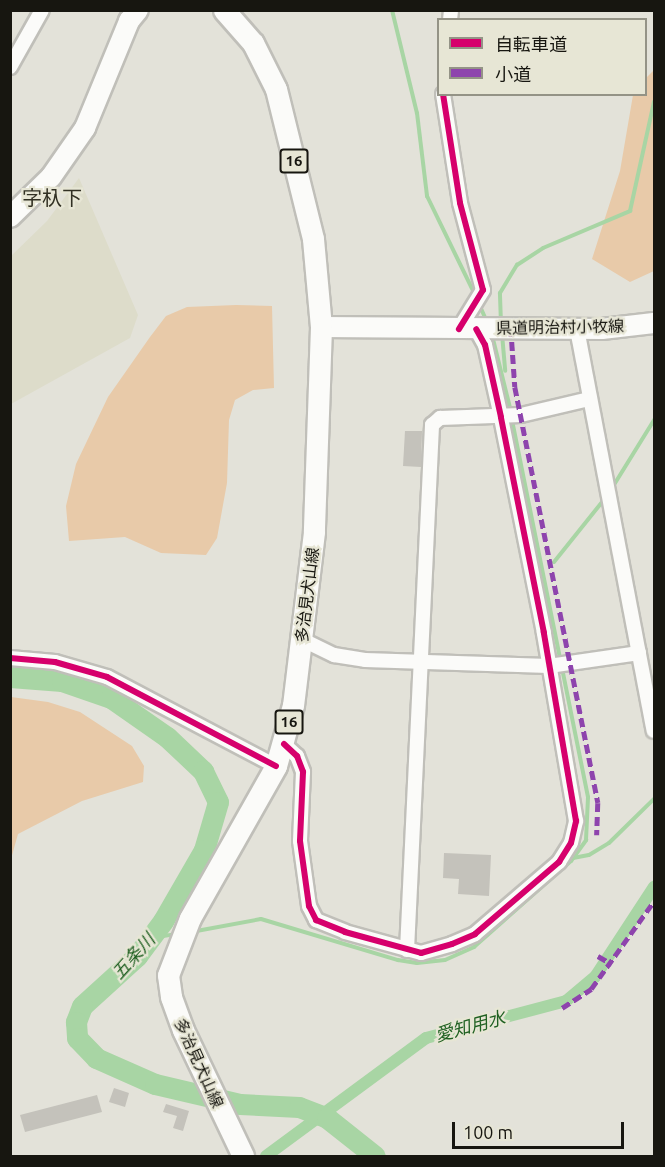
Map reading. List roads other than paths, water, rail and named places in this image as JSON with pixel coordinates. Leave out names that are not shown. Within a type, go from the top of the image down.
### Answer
[{"type":"main road","name":"多治見犬山線","points":[[224,10],[253,43],[276,89],[313,239],[321,327],[314,532],[301,639],[284,744],[276,766],[190,918],[168,975],[171,997],[207,1083],[243,1156]]},
{"type":"main road","points":[[10,217],[57,170],[86,128],[133,14]]},
{"type":"main road","name":"県道明治村小牧線","points":[[321,327],[577,329],[654,323]]},
{"type":"street","points":[[10,67],[42,10]]},
{"type":"street","points":[[284,744],[297,756],[303,772],[303,873],[316,920],[407,950],[421,952],[475,934],[559,862],[571,843],[576,821],[551,666],[503,417],[485,345],[472,329],[472,307],[481,292],[453,168],[443,96]]},
{"type":"street","points":[[577,329],[588,399],[654,731]]},
{"type":"street","points":[[407,950],[418,661],[432,425],[440,418],[519,415],[588,399]]},
{"type":"street","points":[[301,639],[347,659],[551,666],[639,653]]},
{"type":"street","points":[[10,658],[55,662],[107,677],[276,766]]},
{"type":"waterway","points":[[392,10],[417,113],[427,196],[475,295]]},
{"type":"waterway","points":[[501,324],[500,293],[517,265],[543,248],[630,211],[654,102]]},
{"type":"waterway","points":[[479,304],[487,322]]},
{"type":"waterway","points":[[502,334],[505,371]]},
{"type":"waterway","points":[[492,335],[511,412]]},
{"type":"waterway","points":[[191,932],[261,919],[398,960],[417,963],[445,960],[474,947],[571,861],[586,840],[588,797],[512,419]]},
{"type":"waterway","points":[[612,488],[654,420]]},
{"type":"waterway","points":[[554,562],[606,497]]},
{"type":"waterway","name":"五条川","points":[[10,677],[62,681],[111,698],[167,737],[203,771],[218,802],[204,850],[163,921],[137,956],[82,1006],[76,1022],[77,1038],[96,1058],[155,1084],[240,1104],[299,1107],[327,1118],[375,1156]]},
{"type":"waterway","points":[[573,858],[589,855],[609,843],[654,799]]},
{"type":"waterway","name":"愛知用水","points":[[266,1156],[426,1038],[566,1001],[595,977],[654,887]]},
{"type":"waterway","points":[[151,938],[171,935]]},
{"type":"district","name":"字杁下","points":[[52,197]]}]
